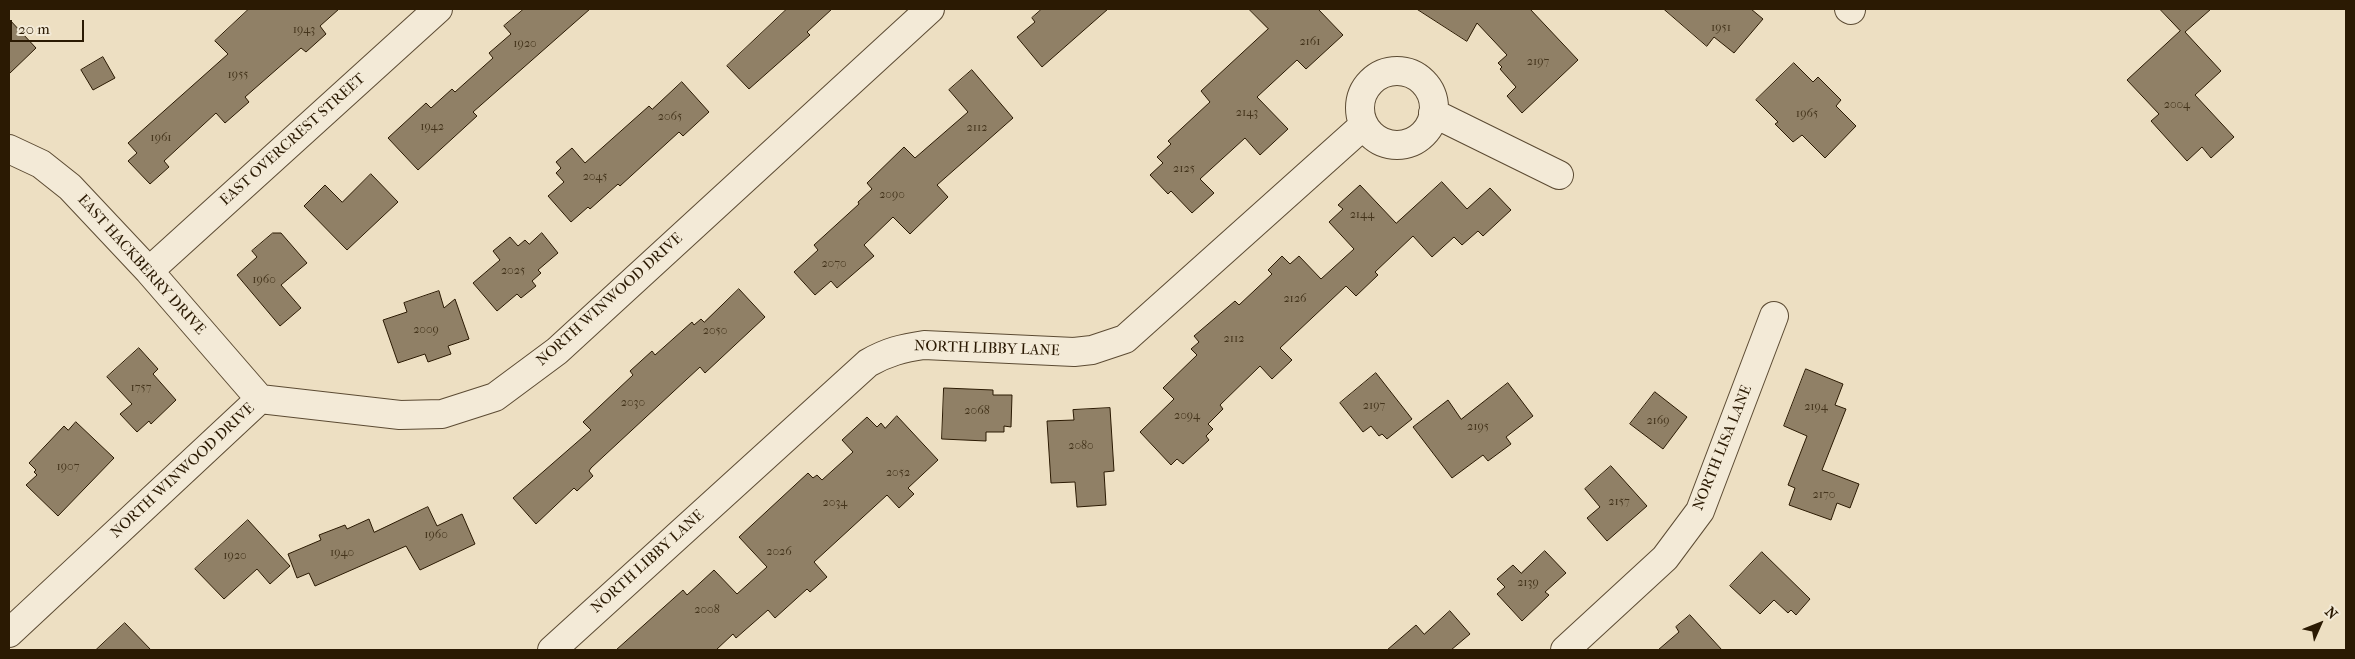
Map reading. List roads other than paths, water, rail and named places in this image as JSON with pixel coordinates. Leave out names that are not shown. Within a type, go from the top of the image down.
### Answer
[{"type":"street","name":"EAST OVERCREST STREET","points":[[148,271],[438,9]]},
{"type":"street","name":"NORTH WINWOOD DRIVE","points":[[9,633],[260,399],[400,415],[442,414],[495,397],[557,352],[930,9]]},
{"type":"street","points":[[1390,71],[1402,71],[1413,74],[1422,81],[1432,96],[1434,113],[1424,134],[1403,144],[1391,145],[1380,141],[1364,125],[1360,108],[1363,91],[1370,82],[1390,71]]},
{"type":"street","points":[[1434,113],[1559,175]]},
{"type":"street","name":"NORTH LIBBY LANE","points":[[552,650],[868,363],[884,354],[924,345],[1074,352],[1092,350],[1125,339],[1364,125]]},
{"type":"street","name":"EAST HACKBERRY DRIVE","points":[[9,149],[40,164],[70,187],[148,271],[260,399]]},
{"type":"street","name":"NORTH LISA LANE","points":[[1565,650],[1665,558],[1700,511],[1774,316]]}]
